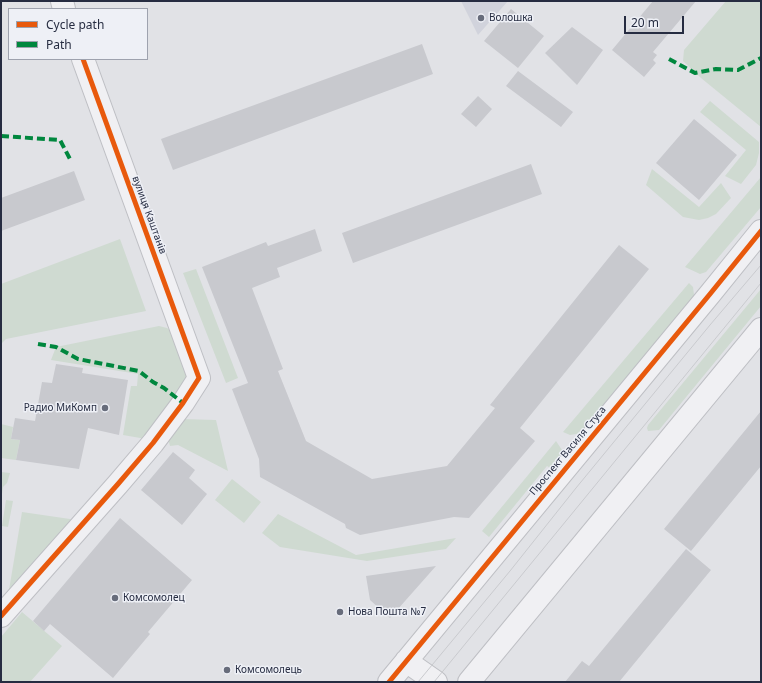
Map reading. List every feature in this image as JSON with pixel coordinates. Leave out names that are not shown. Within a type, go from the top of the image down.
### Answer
[{"type":"street","name":"вулиця Каштанів","points":[[1,616],[153,443],[183,403],[198,378],[83,60]]},
{"type":"street","name":"Проспект Василя Стуса","points":[[389,682],[761,231]]},
{"type":"street","points":[[469,682],[761,329]]},
{"type":"street","points":[[406,661],[436,682]]},
{"type":"shaded area","name":"Волошка","points":[[461,1],[508,1],[478,35]]},
{"type":"shaded area","points":[[726,1],[761,1],[761,127],[701,78],[683,61],[684,50]]},
{"type":"shaded area","points":[[710,101],[759,142],[759,153],[756,165],[741,184],[725,176],[746,150],[700,112]]},
{"type":"shaded area","points":[[652,169],[699,207],[721,183],[731,198],[716,214],[708,218],[699,220],[683,217],[646,185]]},
{"type":"shaded area","points":[[761,177],[761,207],[706,272],[700,274],[685,267]]},
{"type":"shaded area","points":[[120,239],[146,311],[6,339],[1,344],[1,284]]},
{"type":"shaded area","points":[[196,269],[238,378],[226,383],[183,273]]},
{"type":"shaded area","points":[[689,283],[693,287],[694,295],[692,302],[582,433],[570,435],[563,432]]},
{"type":"shaded area","points":[[761,289],[761,306],[659,430],[648,431],[648,425]]},
{"type":"shaded area","points":[[159,326],[167,328],[174,333],[186,366],[187,378],[146,439],[123,435],[131,386],[137,386],[138,374],[51,360],[56,347]]},
{"type":"shaded area","points":[[182,419],[216,420],[228,471],[178,445],[170,446],[167,435]]},
{"type":"shaded area","points":[[1,424],[13,427],[11,439],[20,440],[16,460],[1,458]]},
{"type":"shaded area","points":[[556,441],[562,450],[562,456],[552,469],[547,466],[489,537],[482,531]]},
{"type":"shaded area","points":[[1,472],[10,473],[7,483],[3,487],[2,494]]},
{"type":"shaded area","points":[[232,479],[261,502],[244,523],[215,500]]},
{"type":"shaded area","points":[[6,500],[13,501],[8,527],[2,526]]},
{"type":"shaded area","points":[[22,512],[70,519],[73,521],[8,596]]},
{"type":"shaded area","points":[[278,514],[356,555],[456,538],[446,549],[367,561],[280,547],[262,533]]},
{"type":"shaded area","points":[[22,612],[62,646],[30,682],[1,682],[1,637]]},
{"type":"building","points":[[653,1],[696,1],[653,52],[657,55],[653,60],[656,63],[644,77],[612,50]]},
{"type":"building","points":[[511,9],[544,36],[518,68],[484,41]]},
{"type":"building","points":[[572,27],[603,50],[577,85],[545,53]]},
{"type":"building","points":[[422,44],[433,74],[173,170],[161,139]]},
{"type":"building","points":[[518,71],[573,112],[561,127],[506,86]]},
{"type":"building","points":[[478,96],[492,109],[476,127],[461,114]]},
{"type":"building","points":[[694,119],[737,155],[699,200],[656,163]]},
{"type":"building","points":[[531,164],[542,194],[353,263],[342,233]]},
{"type":"building","points":[[74,171],[85,200],[1,231],[1,198]]},
{"type":"building","points":[[315,229],[322,251],[277,268],[280,277],[252,288],[283,369],[278,371],[306,441],[372,479],[447,466],[495,408],[490,405],[619,245],[649,269],[520,428],[535,441],[469,518],[454,517],[360,535],[346,528],[345,524],[260,477],[259,459],[232,389],[248,383],[202,267],[266,242],[268,246]]},
{"type":"building","points":[[56,364],[83,368],[82,373],[128,380],[119,435],[88,428],[79,469],[16,460],[20,440],[11,439],[15,418],[35,421],[42,382],[52,383]]},
{"type":"building","points":[[761,411],[761,466],[691,551],[664,529]]},
{"type":"building","points":[[173,452],[195,470],[189,478],[207,494],[182,525],[141,490]]},
{"type":"building","name":"Комсомолец","points":[[120,518],[192,580],[148,632],[150,634],[113,678],[50,624],[44,631],[33,621]]},
{"type":"building","points":[[686,549],[711,570],[619,682],[565,682],[582,661],[589,666]]},
{"type":"building","points":[[436,566],[390,618],[370,600],[366,576]]},
{"type":"tram line","points":[[418,682],[710,325],[761,265]]},
{"type":"tram line","points":[[434,682],[761,283]]},
{"type":"marked path","points":[[669,59],[695,73],[716,69],[738,70],[761,58]]},
{"type":"marked path","points":[[1,136],[60,140],[70,159]]},
{"type":"marked path","points":[[38,344],[56,347],[78,359],[139,371],[183,403]]},
{"type":"cycle path","points":[[1,616],[153,443],[183,403],[199,378],[83,60]]},
{"type":"cycle path","points":[[389,682],[761,231]]},
{"type":"place","name":"Волошка","points":[[481,18]]},
{"type":"place","name":"Радио МиКомп","points":[[105,408]]},
{"type":"place","name":"Комсомолец","points":[[115,598]]},
{"type":"place","name":"Нова Пошта №7","points":[[340,612]]},
{"type":"place","name":"Комсомолець","points":[[227,670]]}]
